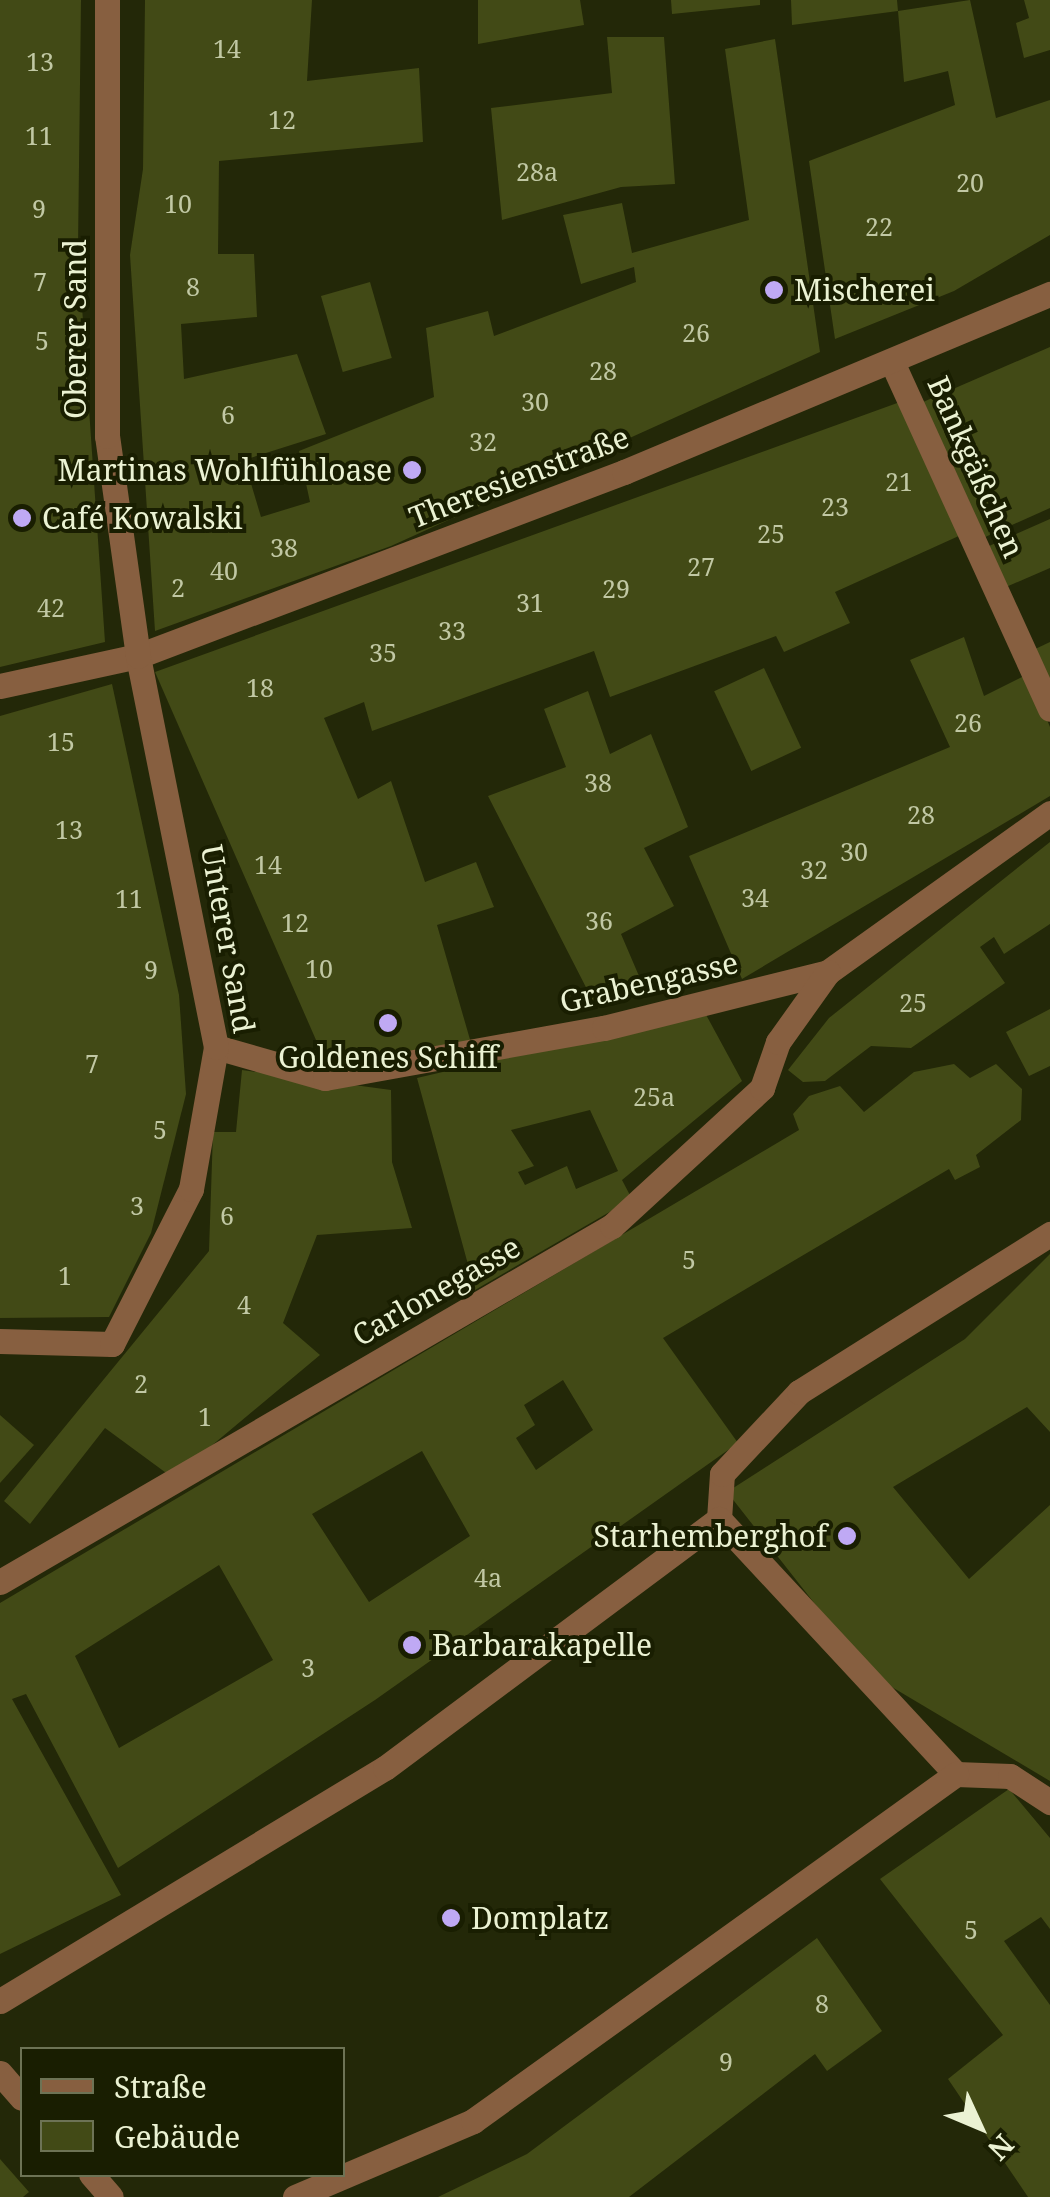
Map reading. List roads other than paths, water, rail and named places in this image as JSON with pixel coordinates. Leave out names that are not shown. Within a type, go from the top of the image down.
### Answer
[{"type":"street","name":"Oberer Sand","points":[[108,0],[107,436],[138,656]]},
{"type":"street","name":"Theresienstraße","points":[[0,686],[138,656],[892,362],[1050,294]]},
{"type":"street","name":"Bankgäßchen","points":[[892,362],[1050,709]]},
{"type":"street","name":"Unterer Sand","points":[[0,1341],[112,1344],[192,1189],[216,1047],[138,656]]},
{"type":"street","name":"Grabengasse","points":[[216,1047],[325,1078],[828,972],[1050,813]]},
{"type":"street","name":"Carlonegasse","points":[[0,1582],[612,1226],[762,1088],[778,1042],[828,972]]},
{"type":"street","points":[[956,1774],[719,1519],[722,1474],[799,1392],[1050,1234]]},
{"type":"street","points":[[0,2000],[385,1768],[719,1519]]},
{"type":"street","points":[[345,2176],[473,2121],[956,1774],[1010,1776],[1050,1802]]},
{"type":"street","points":[[0,2072],[20,2096]]},
{"type":"street","points":[[94,2177],[111,2197]]},
{"type":"street","points":[[295,2197],[342,2177]]},
{"type":"place","name":"Mischerei","points":[[774,290]]},
{"type":"place","name":"Martinas Wohlfühloase","points":[[412,470]]},
{"type":"place","name":"Café Kowalski","points":[[22,518]]},
{"type":"place","name":"Goldenes Schiff","points":[[388,1023]]},
{"type":"place","name":"Starhemberghof","points":[[847,1536]]},
{"type":"place","name":"Barbarakapelle","points":[[412,1645]]},
{"type":"place","name":"Domplatz","points":[[451,1918]]}]
